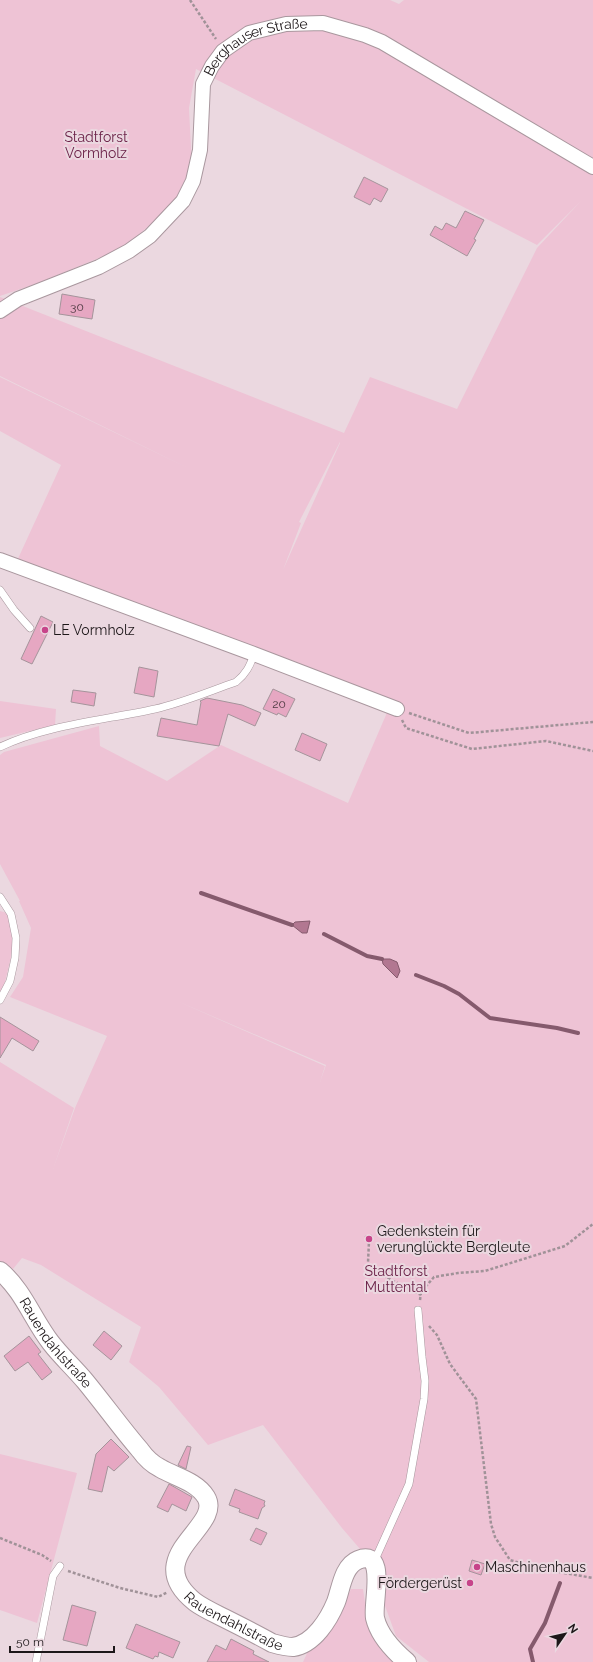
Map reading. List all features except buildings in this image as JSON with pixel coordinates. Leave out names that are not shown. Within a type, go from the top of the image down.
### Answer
[{"type":"street","name":"Berghauser Straße","points":[[0,311],[18,298],[99,267],[129,251],[150,236],[183,201],[193,181],[200,150],[203,84],[212,66],[223,51],[249,33],[286,24],[323,23],[365,35],[382,42],[593,167]]},
{"type":"street","points":[[0,560],[254,654],[397,709]]},
{"type":"street","name":"Rauendahlstraße","points":[[0,1271],[15,1287],[51,1343],[85,1382],[140,1451],[159,1468],[193,1485],[206,1497],[208,1504],[207,1515],[181,1549],[176,1563],[177,1576],[181,1587],[194,1601],[206,1609],[272,1643],[280,1646],[294,1647],[309,1639],[317,1632],[328,1618],[348,1567],[358,1560],[365,1559],[374,1562]]},
{"type":"street","points":[[374,1562],[377,1572],[374,1606],[375,1618],[387,1641],[406,1662]]},
{"type":"lane","points":[[0,590],[14,610],[30,628]]},
{"type":"lane","points":[[0,747],[30,736],[78,723],[157,708],[236,682],[246,672],[254,654]]},
{"type":"lane","points":[[0,897],[11,914],[16,938],[15,958],[10,981],[0,1000]]},
{"type":"lane","points":[[374,1562],[409,1484],[424,1399],[425,1381],[418,1310]]},
{"type":"lane","points":[[36,1662],[53,1576],[60,1566]]},
{"type":"path","points":[[190,0],[223,51]]},
{"type":"path","points":[[397,709],[470,733],[593,722]]},
{"type":"path","points":[[397,709],[406,728],[472,749],[546,742],[593,752]]},
{"type":"path","points":[[593,1224],[565,1246],[485,1271],[458,1272],[434,1277],[421,1292],[418,1310],[437,1335],[450,1364],[476,1399],[491,1524],[499,1543],[510,1560],[536,1568],[593,1578]]},
{"type":"path","points":[[369,1241],[368,1263],[372,1270],[421,1295]]},
{"type":"path","points":[[0,1538],[42,1555],[66,1570],[120,1588],[158,1597],[181,1587]]},
{"type":"green space","name":"Stadtforst Muttental","points":[[0,0],[390,0],[399,4],[404,0],[593,0],[593,1662],[429,1662],[396,1636],[381,1595],[385,1566],[379,1556],[366,1556],[342,1528],[263,1425],[208,1445],[159,1387],[129,1362],[141,1327],[41,1265],[22,1258],[13,1269],[0,1261],[0,1062],[74,1108],[53,1169],[75,1108],[107,1036],[10,997],[23,977],[31,928],[20,901],[0,864],[0,755],[4,752],[99,726],[100,746],[167,781],[221,745],[348,803],[392,701],[299,663],[16,563],[61,465],[0,431],[0,377],[190,469],[0,376],[0,297],[344,433],[370,377],[457,409],[537,248],[581,201],[537,245],[196,69],[189,108],[192,169],[175,203],[128,244],[116,251],[38,283],[0,296]],"holes":[[[340,443],[283,570],[301,523],[299,522]],[[177,1001],[326,1065],[320,1082],[325,1066]]]},
{"type":"green space","points":[[0,701],[56,709],[55,725],[0,738]]},
{"type":"green space","points":[[0,911],[7,913],[17,933],[2,994],[0,993]]},
{"type":"green space","points":[[0,1454],[77,1473],[37,1623],[0,1610]]},
{"type":"green space","points":[[351,1589],[363,1589],[366,1610],[380,1649],[394,1662],[303,1662],[310,1647],[332,1628]]},
{"type":"shaded area","points":[[310,921],[307,933],[302,933],[292,925],[295,922]]},
{"type":"shaded area","points":[[382,959],[390,959],[397,962],[400,971],[397,978],[383,964]]},
{"type":"waterway","points":[[201,893],[292,925]]},
{"type":"waterway","points":[[324,934],[367,956],[382,959]]},
{"type":"waterway","points":[[416,975],[444,986],[459,994],[490,1018],[557,1028],[578,1033]]},
{"type":"waterway","points":[[533,1662],[530,1649],[545,1623],[560,1583]]},
{"type":"place","name":"LE Vormholz","points":[[45,630]]},
{"type":"place","name":"Gedenkstein für verunglückte Bergleute","points":[[369,1239]]},
{"type":"place","name":"Maschinenhaus","points":[[477,1567]]},
{"type":"place","name":"Fördergerüst","points":[[470,1583]]},
{"type":"park label","name":"Stadtforst Vormholz","points":[[96,146]]}]
